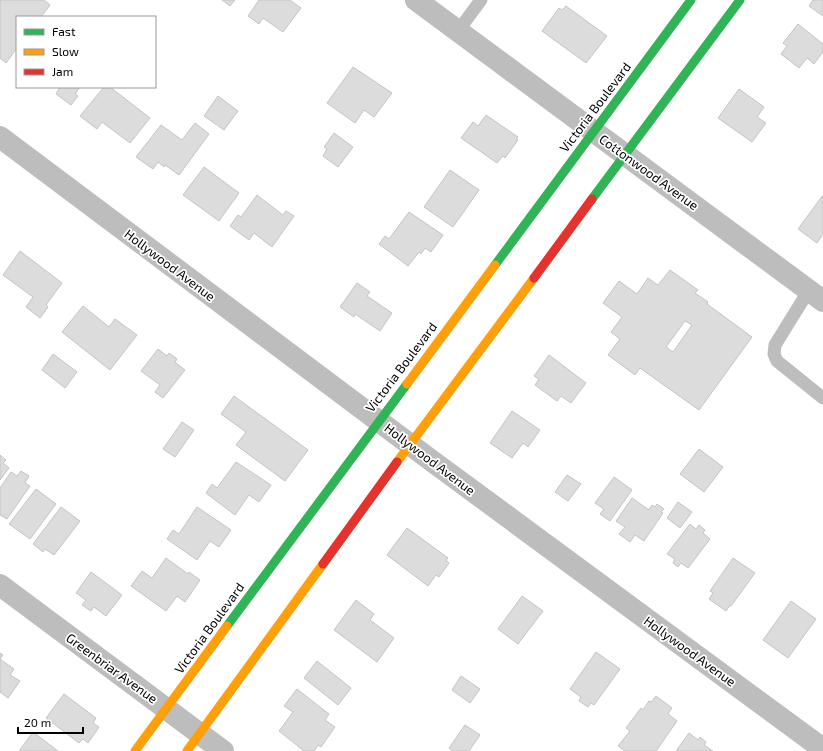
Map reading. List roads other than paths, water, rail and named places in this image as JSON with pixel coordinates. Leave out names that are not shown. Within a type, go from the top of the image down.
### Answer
[{"type":"main road","name":"Victoria Boulevard","points":[[135,751],[378,420],[691,0]]},
{"type":"main road","points":[[187,751],[410,444],[740,0]]},
{"type":"street","name":"Cottonwood Avenue","points":[[416,0],[816,296]]},
{"type":"street","name":"Hollywood Avenue","points":[[0,137],[410,444],[823,749]]},
{"type":"street","name":"Greenbriar Avenue","points":[[0,585],[223,751]]},
{"type":"lane","points":[[458,31],[481,0]]},
{"type":"lane","points":[[816,296],[776,345],[774,354],[777,361],[823,398]]}]
